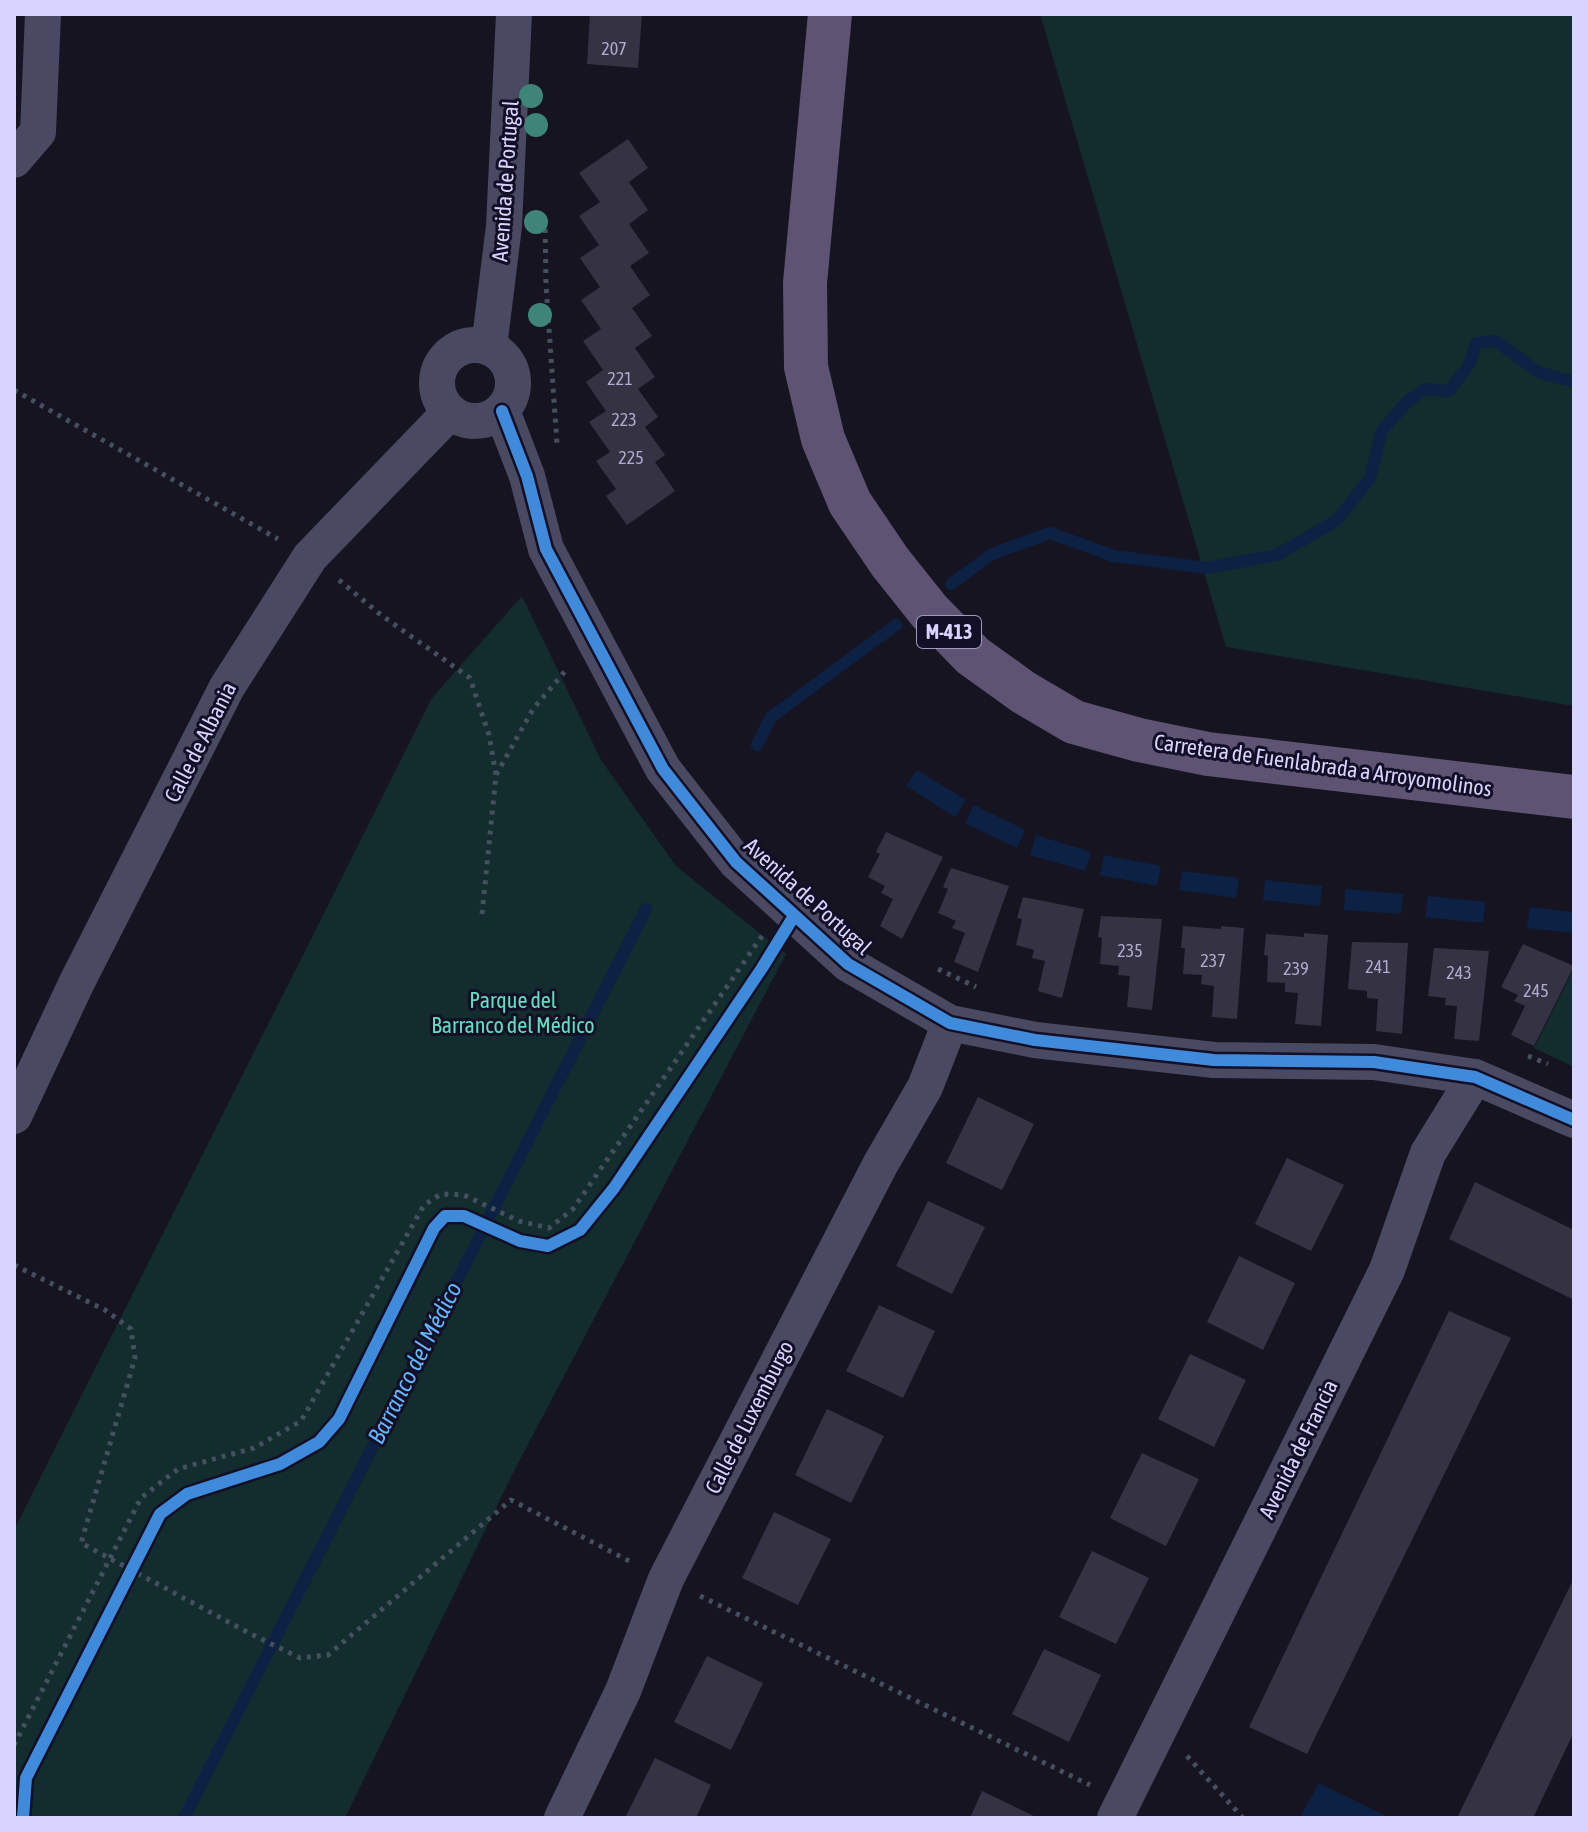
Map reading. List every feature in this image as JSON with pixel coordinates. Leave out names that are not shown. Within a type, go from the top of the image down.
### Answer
[{"type":"main road","name":"Carretera de Fuenlabrada a Arroyomolinos","points":[[830,14],[805,283],[806,367],[823,439],[850,503],[890,562],[929,611],[973,656],[1023,692],[1074,722],[1087,726],[1208,754],[1574,797]]},
{"type":"street","points":[[14,160],[38,132],[43,14]]},
{"type":"street","name":"Avenida de Portugal","points":[[489,347],[504,226],[514,14]]},
{"type":"street","points":[[474,344],[489,347],[504,357],[512,372],[513,393],[502,411],[487,419],[468,421],[450,412],[438,393],[437,377],[444,361],[458,349],[474,344]]},
{"type":"street","name":"Avenida de Portugal","points":[[502,411],[527,476],[546,549],[663,769],[736,862],[848,964],[950,1023],[1035,1040],[1214,1060],[1374,1062],[1475,1077],[1574,1120]]},
{"type":"street","name":"Calle de Albania","points":[[14,1116],[77,982],[227,687],[310,557],[450,412]]},
{"type":"street","name":"Calle de Luxemburgo","points":[[562,1818],[623,1691],[666,1579],[880,1165],[925,1087],[950,1023]]},
{"type":"street","name":"Avenida de Francia","points":[[1119,1809],[1387,1270],[1428,1153],[1475,1077]]},
{"type":"path","points":[[545,210],[546,285],[558,446]]},
{"type":"path","points":[[482,914],[496,775],[533,709],[593,638]]},
{"type":"path","points":[[14,1745],[141,1498],[178,1469],[254,1448],[301,1421],[424,1205],[441,1194],[464,1195],[519,1221],[549,1228],[573,1209],[783,905]]},
{"type":"path","points":[[932,966],[986,990]]},
{"type":"path","points":[[1523,1055],[1561,1071]]},
{"type":"path","points":[[14,1265],[105,1310],[131,1329],[135,1358],[81,1543],[136,1565],[249,1633],[300,1658],[328,1655],[511,1500],[1119,1809]]},
{"type":"path","points":[[127,1583],[136,1565]]},
{"type":"path","points":[[1161,1727],[1243,1818]]},
{"type":"green space","points":[[1040,14],[1574,14],[1574,706],[1226,647]]},
{"type":"green space","name":"Parque del Barranco del Médico","points":[[522,596],[601,760],[676,866],[786,954],[513,1473],[345,1818],[14,1818],[14,1530],[432,698]]},
{"type":"green space","points":[[1574,968],[1574,1067],[1534,1048]]},
{"type":"water","points":[[917,770],[966,800],[955,817],[906,786]]},
{"type":"water","points":[[974,805],[1025,830],[1017,848],[965,823]]},
{"type":"water","points":[[1036,835],[1091,852],[1085,871],[1030,855]]},
{"type":"water","points":[[1104,855],[1161,866],[1157,886],[1100,875]]},
{"type":"water","points":[[1182,871],[1239,878],[1236,898],[1179,890]]},
{"type":"water","points":[[1265,880],[1322,886],[1320,906],[1263,900]]},
{"type":"water","points":[[1345,889],[1403,894],[1401,914],[1344,910]]},
{"type":"water","points":[[1428,896],[1485,902],[1483,923],[1425,917]]},
{"type":"water","points":[[1530,907],[1574,912],[1574,933],[1527,928]]},
{"type":"water","points":[[1319,1783],[1384,1815],[1382,1818],[1308,1818],[1301,1815]]},
{"type":"building","points":[[590,14],[642,14],[638,68],[587,64]]},
{"type":"building","points":[[628,139],[648,168],[629,182],[648,210],[629,224],[649,253],[630,266],[650,295],[632,308],[652,336],[635,348],[655,377],[638,389],[658,417],[645,427],[665,455],[655,462],[675,491],[627,525],[606,496],[616,489],[596,461],[610,452],[589,422],[606,411],[586,382],[603,370],[583,341],[601,329],[581,300],[600,287],[580,258],[599,245],[579,216],[600,202],[579,173]]},
{"type":"building","points":[[886,832],[943,857],[902,939],[880,926],[893,899],[881,893],[885,886],[868,877],[880,854],[876,852]]},
{"type":"building","points":[[951,868],[1009,886],[978,972],[954,962],[965,933],[952,928],[956,921],[938,913],[948,889],[943,887]]},
{"type":"building","points":[[1023,897],[1084,909],[1062,998],[1038,991],[1045,961],[1032,958],[1034,950],[1016,945],[1022,919],[1017,918]]},
{"type":"building","points":[[1101,916],[1162,919],[1152,1010],[1127,1007],[1130,976],[1118,975],[1119,966],[1100,964],[1102,938],[1098,937]]},
{"type":"building","points":[[1183,926],[1244,928],[1237,1019],[1212,1017],[1214,986],[1201,984],[1202,975],[1183,974]]},
{"type":"building","points":[[1304,933],[1328,935],[1321,1026],[1295,1024],[1298,993],[1285,992],[1285,983],[1267,982],[1268,956],[1264,955],[1266,934],[1304,937]]},
{"type":"building","points":[[1352,942],[1408,943],[1402,1034],[1376,1031],[1378,999],[1367,998],[1367,991],[1348,989]]},
{"type":"building","points":[[1523,944],[1574,966],[1534,1046],[1511,1035],[1525,1006],[1514,1001],[1518,995],[1501,987]]},
{"type":"building","points":[[1434,948],[1489,951],[1479,1041],[1454,1039],[1457,1006],[1445,1005],[1446,998],[1428,996]]},
{"type":"building","points":[[978,1097],[1034,1124],[1002,1190],[946,1163]]},
{"type":"building","points":[[1287,1158],[1344,1185],[1311,1251],[1255,1224]]},
{"type":"building","points":[[1475,1182],[1574,1230],[1574,1300],[1449,1239]]},
{"type":"building","points":[[928,1201],[985,1227],[952,1294],[896,1266]]},
{"type":"building","points":[[1239,1256],[1295,1283],[1263,1350],[1207,1322]]},
{"type":"building","points":[[879,1305],[935,1331],[903,1398],[846,1371]]},
{"type":"building","points":[[1449,1311],[1511,1338],[1307,1754],[1249,1727]]},
{"type":"building","points":[[1190,1354],[1246,1380],[1214,1447],[1158,1419]]},
{"type":"building","points":[[827,1409],[884,1436],[851,1503],[795,1475]]},
{"type":"building","points":[[1142,1453],[1199,1479],[1166,1546],[1110,1518]]},
{"type":"building","points":[[774,1512],[831,1539],[798,1605],[742,1578]]},
{"type":"building","points":[[1092,1551],[1149,1578],[1116,1644],[1059,1617]]},
{"type":"building","points":[[1574,1578],[1574,1732],[1533,1818],[1457,1818]]},
{"type":"building","points":[[1044,1649],[1101,1675],[1069,1742],[1012,1714]]},
{"type":"building","points":[[707,1656],[763,1683],[731,1750],[674,1722]]},
{"type":"building","points":[[655,1758],[711,1785],[696,1818],[625,1818]]},
{"type":"building","points":[[982,1791],[1038,1818],[970,1818]]},
{"type":"waterway","name":"Barranco del Médico","points":[[951,584],[992,554],[1050,533],[1114,556],[1207,568],[1277,555],[1337,520],[1370,478],[1382,430],[1408,401],[1425,389],[1449,391],[1470,363],[1476,343],[1496,341],[1538,372],[1574,382]]},
{"type":"waterway","name":"Barranco del Médico","points":[[757,745],[771,717],[896,625]]},
{"type":"waterway","name":"Barranco del Médico","points":[[184,1818],[646,909]]},
{"type":"cycle path","points":[[502,411],[527,476],[546,549],[663,769],[736,862],[848,964],[950,1023],[1035,1040],[1214,1060],[1374,1062],[1475,1077],[1574,1120]]},
{"type":"cycle path","points":[[23,1818],[26,1778],[160,1514],[187,1494],[280,1464],[319,1442],[339,1419],[434,1228],[445,1216],[464,1216],[520,1241],[548,1246],[580,1230],[614,1188],[794,916]]}]
